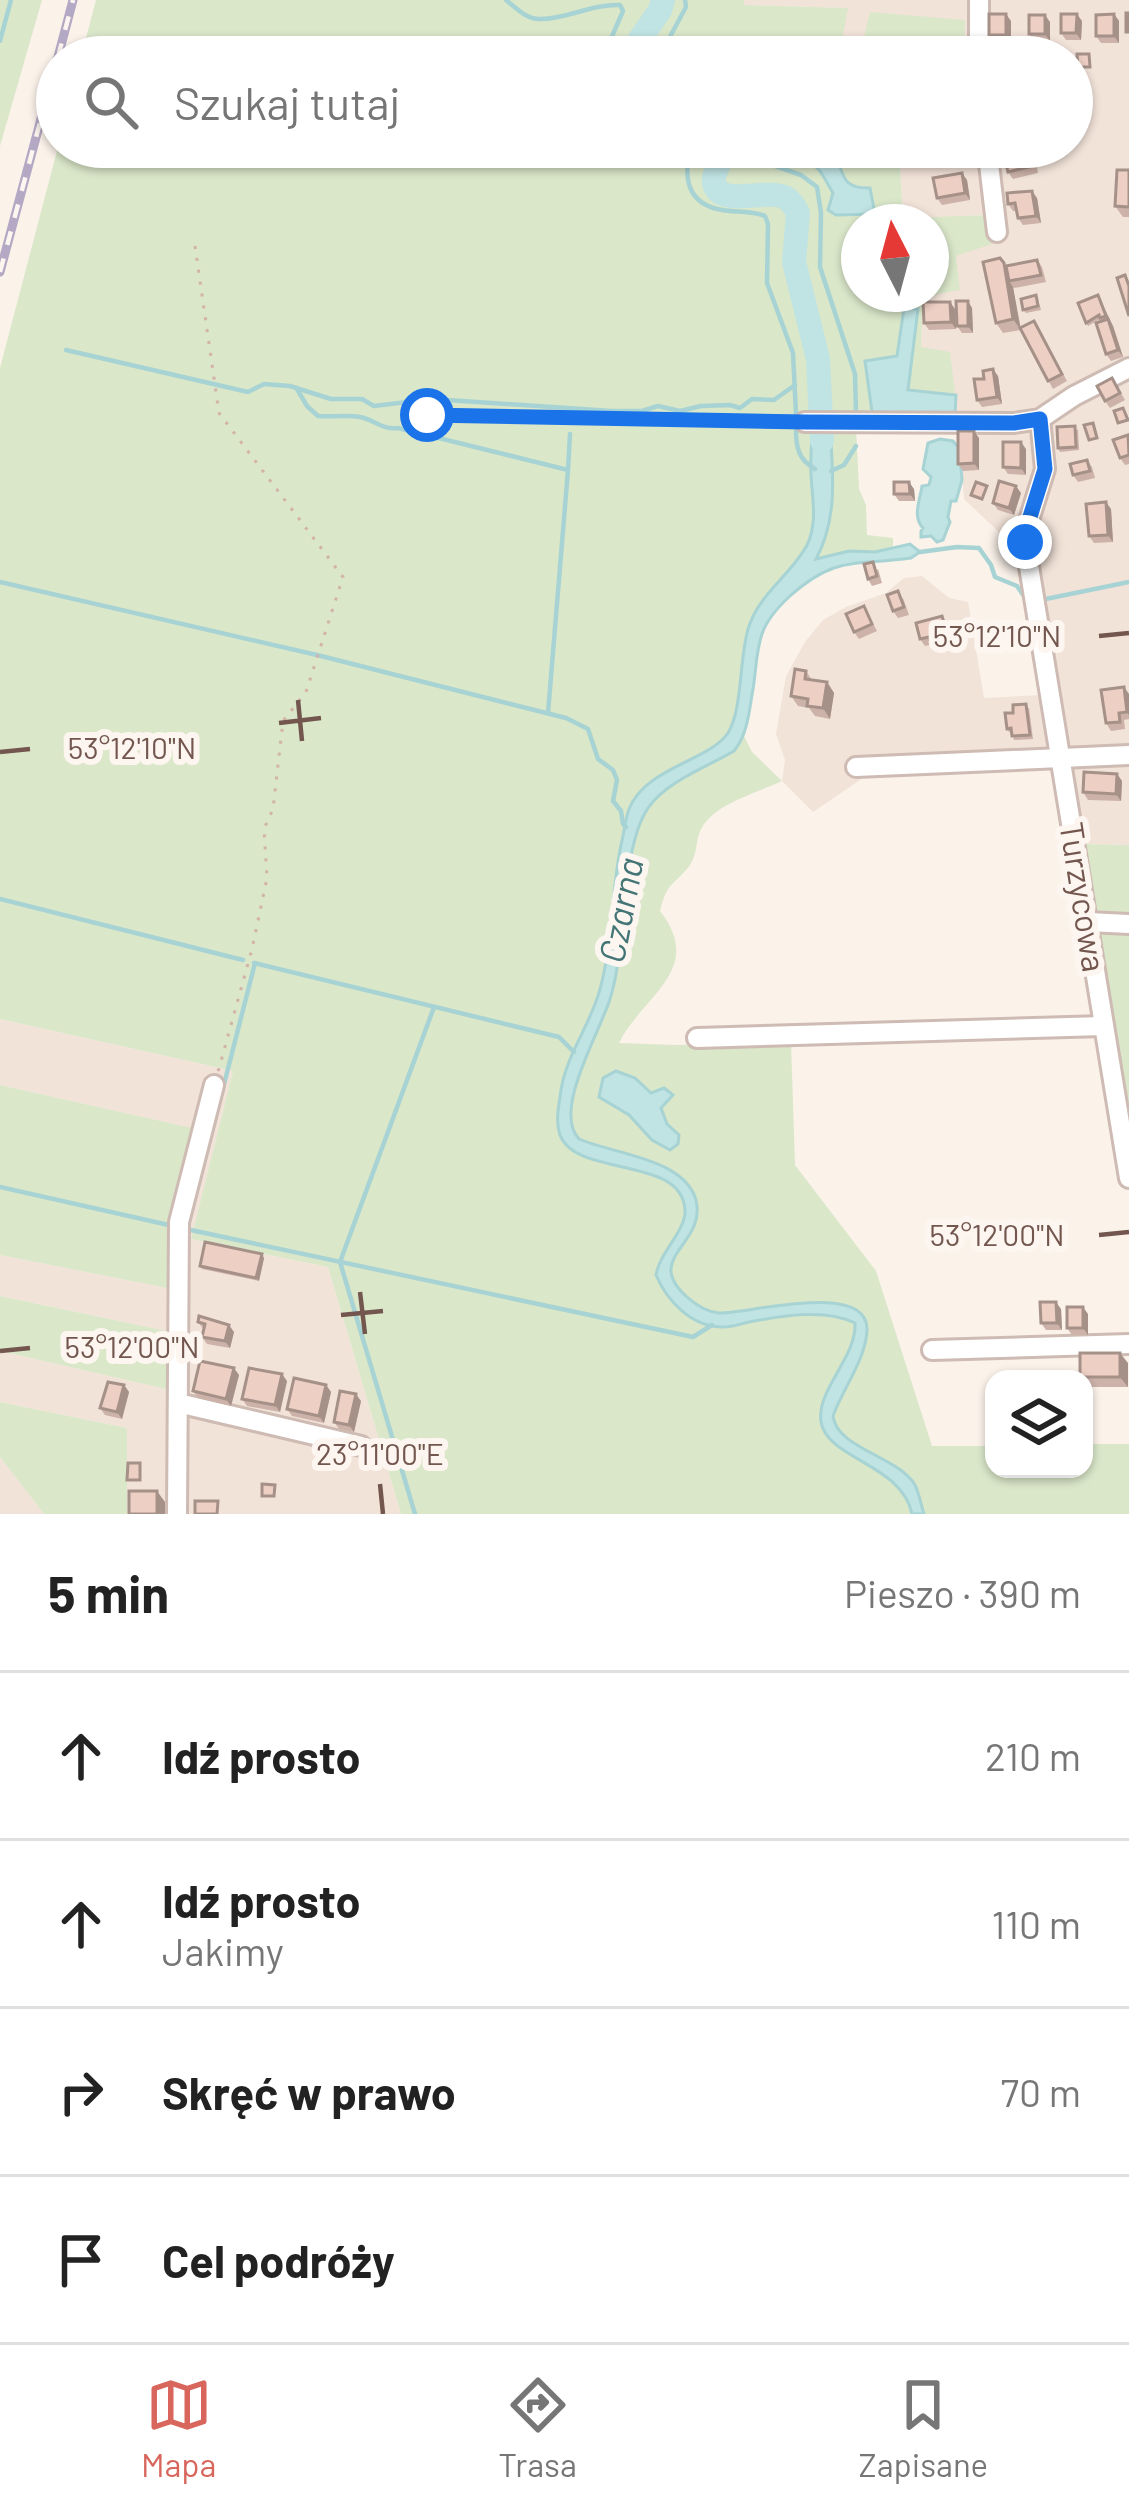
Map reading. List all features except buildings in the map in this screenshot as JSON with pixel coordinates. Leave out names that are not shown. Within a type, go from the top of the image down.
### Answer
[{"type":"street","points":[[979,0],[979,36]]},
{"type":"street","points":[[989,168],[997,232]]},
{"type":"street","points":[[805,422],[1014,423],[1040,419],[1129,368]]},
{"type":"street","name":"Turzycowa","points":[[1040,419],[1045,469],[1024,536],[1129,1178]]},
{"type":"street","points":[[856,767],[1129,754]]},
{"type":"street","points":[[1088,922],[1129,924]]},
{"type":"street","points":[[697,1038],[1104,1026]]},
{"type":"street","points":[[177,1514],[178,1222],[214,1085]]},
{"type":"street","points":[[932,1350],[1129,1344]]},
{"type":"street","points":[[178,1403],[361,1446]]},
{"type":"path","points":[[195,246],[219,413],[343,577],[307,692],[283,721],[273,809],[264,829],[267,878],[214,1085]]},
{"type":"path","points":[[427,415],[805,422]]},
{"type":"shaded area","points":[[744,0],[1129,0],[1129,845],[1082,844],[1067,751],[888,761],[813,812],[782,781],[785,760],[776,734],[786,676],[805,642],[823,620],[886,593],[904,578],[922,576],[949,598],[968,602],[984,698],[1059,694],[1034,542],[1003,536],[964,499],[956,395],[921,348],[922,312],[949,312],[949,291],[959,289],[956,256],[988,215],[949,217],[949,204],[902,204],[900,168],[1093,168],[1093,36],[842,36],[847,8],[743,5]]},
{"type":"shaded area","points":[[0,1019],[233,1071],[191,1239],[328,1267],[401,1514],[127,1514],[127,1428],[0,1402],[0,1351],[166,1389],[167,1331],[0,1296],[0,1255],[167,1288],[169,1216],[191,1128],[0,1085]]},
{"type":"shaded area","points":[[0,1457],[44,1514],[0,1514]]},
{"type":"green space","points":[[0,0],[42,0],[0,146]]},
{"type":"green space","points":[[96,0],[744,0],[744,5],[848,8],[843,36],[87,36]]},
{"type":"green space","points":[[870,12],[965,20],[964,36],[864,36]]},
{"type":"green space","points":[[52,168],[900,168],[902,204],[841,204],[841,312],[922,312],[921,347],[950,352],[959,426],[856,427],[867,535],[893,538],[893,549],[849,551],[815,561],[756,626],[741,730],[752,752],[782,781],[726,806],[701,829],[693,860],[668,889],[660,911],[672,932],[673,966],[619,1043],[791,1042],[795,1165],[876,1271],[932,1446],[985,1446],[985,1478],[1093,1478],[1093,1444],[1129,1444],[1129,1514],[401,1514],[328,1267],[191,1239],[233,1071],[0,1019],[0,368]]},
{"type":"green space","points":[[989,215],[992,244],[956,256],[960,290],[949,292],[949,216]]},
{"type":"green space","points":[[1082,844],[1129,845],[1129,919],[1094,915]]},
{"type":"green space","points":[[1101,928],[1129,929],[1129,1141],[1097,936]]},
{"type":"green space","points":[[0,1085],[192,1128],[169,1216],[167,1288],[0,1255]]},
{"type":"green space","points":[[0,1296],[167,1331],[166,1389],[0,1351]]},
{"type":"green space","points":[[0,1402],[127,1428],[127,1514],[44,1514],[0,1457]]},
{"type":"water","points":[[816,168],[840,168],[853,186],[870,188],[873,204],[841,204],[841,215],[836,215],[828,210],[833,193]]},
{"type":"water","points":[[903,312],[918,312],[908,390],[956,395],[955,415],[872,412],[865,361],[897,356]]},
{"type":"water","points":[[812,428],[830,428],[833,479],[828,528],[816,559],[910,544],[920,552],[911,558],[834,568],[786,600],[762,634],[739,744],[676,782],[648,808],[628,873],[610,999],[574,1091],[572,1126],[579,1139],[663,1166],[689,1186],[697,1215],[671,1271],[675,1283],[698,1305],[719,1313],[829,1303],[849,1306],[863,1315],[867,1331],[862,1353],[833,1416],[845,1437],[907,1475],[924,1514],[912,1514],[894,1484],[836,1445],[821,1422],[824,1398],[850,1348],[855,1323],[803,1315],[724,1327],[690,1317],[673,1303],[656,1275],[684,1218],[679,1193],[648,1173],[586,1157],[570,1148],[558,1124],[564,1076],[604,971],[629,809],[649,783],[719,743],[733,723],[749,626],[810,537]]},
{"type":"water","points":[[940,439],[959,443],[962,480],[956,501],[951,501],[943,540],[937,542],[931,536],[921,537],[917,514],[922,486],[929,485],[931,477],[923,469],[928,443]]},
{"type":"water","points":[[616,1071],[635,1078],[651,1093],[664,1088],[673,1095],[661,1108],[667,1124],[679,1135],[678,1144],[670,1150],[652,1140],[629,1115],[599,1097],[603,1078]]},
{"type":"waterway","points":[[0,41],[11,0]]},
{"type":"waterway","points":[[506,0],[536,19],[620,5],[623,11],[612,36]]},
{"type":"waterway","name":"Czarna","points":[[642,36],[663,0]]},
{"type":"waterway","points":[[670,36],[685,0]]},
{"type":"waterway","points":[[688,168],[689,185],[706,205],[765,216],[767,283],[793,353],[796,414]]},
{"type":"waterway","name":"Czarna","points":[[718,168],[714,183],[725,195],[778,195],[798,213],[794,262],[818,359],[822,441]]},
{"type":"waterway","points":[[781,168],[817,187],[820,267],[855,374],[856,414]]},
{"type":"waterway","points":[[66,350],[248,392],[264,384],[290,386],[331,399],[362,399],[374,406],[432,399],[611,411],[658,406],[680,411],[701,406],[740,408],[752,399],[774,400],[795,385]]},
{"type":"waterway","points":[[297,389],[318,416],[360,417],[387,428],[568,470],[548,713]]},
{"type":"waterway","points":[[796,431],[800,453],[815,469]]},
{"type":"waterway","points":[[568,470],[570,434]]},
{"type":"waterway","points":[[831,471],[844,465],[856,446]]},
{"type":"waterway","points":[[920,552],[979,548],[995,577],[1017,586],[1026,599]]},
{"type":"waterway","points":[[0,582],[566,718],[588,729],[598,759],[613,770],[617,780],[613,801],[626,827]]},
{"type":"waterway","points":[[1041,600],[1129,582]]},
{"type":"waterway","points":[[0,899],[243,960]]},
{"type":"waterway","points":[[254,963],[559,1037],[574,1052]]},
{"type":"waterway","points":[[187,1229],[255,963]]},
{"type":"waterway","points":[[415,1514],[340,1262],[434,1007]]},
{"type":"waterway","points":[[0,1187],[173,1226]]},
{"type":"waterway","points":[[186,1229],[693,1337],[712,1325]]},
{"type":"railway","points":[[64,36],[73,0]]},
{"type":"railway","points":[[0,272],[36,137]]},
{"type":"route","points":[[427,415],[805,422],[1014,423],[1040,419],[1045,469],[1025,542]]}]
